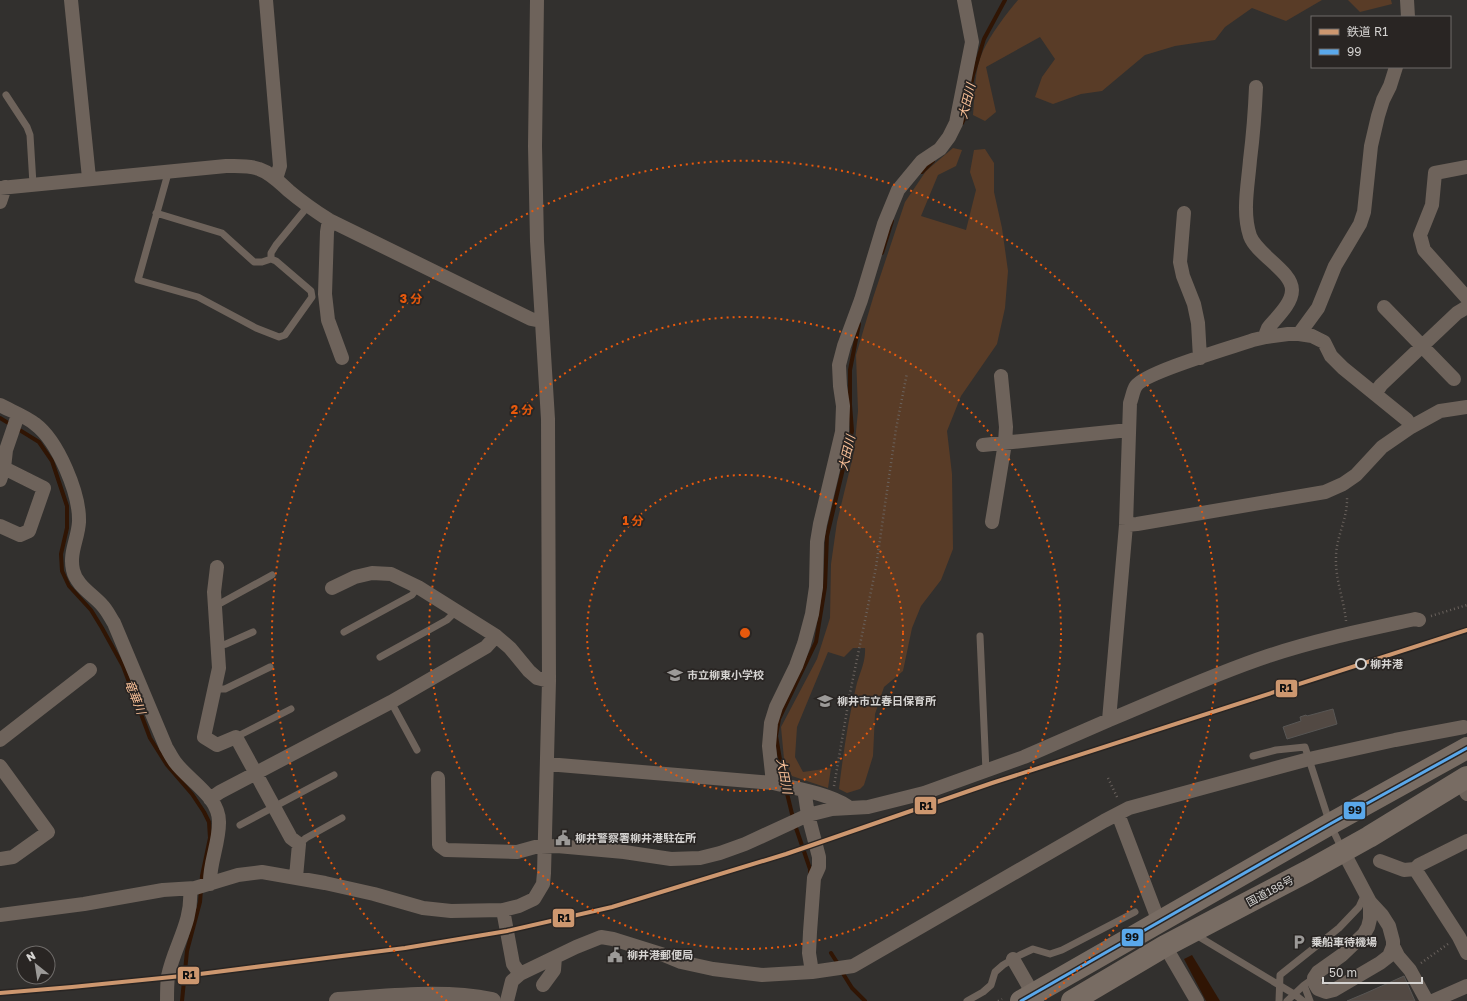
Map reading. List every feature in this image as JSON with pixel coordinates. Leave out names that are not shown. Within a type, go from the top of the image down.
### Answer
[{"type":"highway","points":[[1023,999],[1330,824],[1466,737]]},
{"type":"highway","name":"国道188号","points":[[1072,1001],[1165,946],[1308,871],[1465,784]]},
{"type":"street","points":[[71,0],[89,178]]},
{"type":"street","points":[[266,0],[280,166],[276,179]]},
{"type":"street","points":[[0,915],[84,904],[164,890],[200,887],[238,875],[262,872],[296,877],[374,894],[423,908],[451,911],[503,910],[519,906],[534,899],[539,891],[543,884],[544,873],[549,680],[548,419],[537,241],[535,154],[537,0]]},
{"type":"street","points":[[812,972],[809,953],[810,932],[814,878],[819,867],[819,857],[808,815],[805,795],[787,786],[769,746],[771,723],[776,707],[796,666],[812,614],[816,587],[817,542],[842,432],[843,406],[839,365],[844,346],[861,300],[884,224],[898,190],[922,162],[940,149],[949,137],[956,123],[972,42],[964,0]]},
{"type":"street","points":[[1407,0],[1408,16]]},
{"type":"street","points":[[1298,334],[1318,308],[1335,266],[1360,224],[1364,212],[1371,146],[1383,100],[1390,86],[1396,68]]},
{"type":"street","points":[[1256,87],[1254,130],[1246,194],[1246,210],[1250,236],[1256,247],[1282,270],[1292,288],[1292,297],[1268,328],[1266,337]]},
{"type":"street","points":[[0,202],[3,188],[89,178],[226,166],[247,166],[261,170],[276,179],[308,206],[329,220],[531,319],[541,321]]},
{"type":"street","points":[[1467,167],[1436,174],[1432,205],[1420,235],[1424,250],[1467,298]]},
{"type":"street","points":[[1184,213],[1180,262],[1183,276],[1194,304],[1198,323],[1200,358]]},
{"type":"street","points":[[329,220],[326,232],[325,294],[328,320],[342,358]]},
{"type":"street","points":[[1384,307],[1454,379]]},
{"type":"street","points":[[1375,394],[1381,385],[1457,313],[1467,307]]},
{"type":"street","points":[[1109,720],[1126,525],[1130,403],[1136,385],[1147,377],[1266,337],[1298,334],[1312,336],[1324,342],[1331,356],[1343,368],[1407,420],[1411,428]]},
{"type":"street","points":[[992,522],[1005,443],[1006,427],[1002,376]]},
{"type":"street","points":[[0,405],[35,424],[50,439],[59,453],[74,492],[79,511],[78,526],[72,548],[71,561],[73,572],[82,586],[102,604],[114,623],[166,747],[175,762],[207,795],[215,807],[220,822],[210,876],[200,887],[191,902],[182,937],[168,977],[167,1001]]},
{"type":"street","points":[[1126,525],[1325,492],[1343,484],[1356,474],[1382,446],[1411,428],[1440,411],[1467,407]]},
{"type":"street","points":[[0,526],[20,535],[29,532],[44,488],[2,474],[6,450],[18,415]]},
{"type":"street","points":[[983,445],[1129,430]]},
{"type":"street","points":[[217,567],[214,592],[219,668],[204,737],[217,745],[236,737],[291,838],[299,844],[296,877]]},
{"type":"street","points":[[332,588],[355,577],[372,573],[392,574],[418,587],[496,636],[510,648],[529,671],[537,678],[549,680]]},
{"type":"street","points":[[438,778],[439,845],[446,850],[517,852],[534,847],[557,846],[624,852],[671,859],[700,858],[720,853],[744,844],[808,815],[832,808],[868,807],[924,793],[986,771],[1024,757],[1233,668],[1330,637],[1415,619],[1418,620]]},
{"type":"street","points":[[210,800],[220,792],[391,702],[486,646],[496,636]]},
{"type":"street","points":[[0,740],[90,670]]},
{"type":"street","points":[[506,1001],[512,981],[520,974],[601,937],[664,955],[680,962],[713,970],[762,975],[812,972],[854,966],[1129,808],[1309,760],[1394,740],[1466,737]]},
{"type":"street","points":[[547,764],[787,786],[840,801],[849,807]]},
{"type":"street","points":[[0,766],[48,832],[13,857],[0,859]]},
{"type":"street","points":[[1118,814],[1159,922]]},
{"type":"street","points":[[1380,861],[1404,870],[1415,869],[1419,865],[1467,841]]},
{"type":"street","points":[[1343,851],[1368,897],[1389,926],[1393,946],[1398,956],[1410,970],[1427,1001]]},
{"type":"street","points":[[1415,869],[1463,935],[1467,953]]},
{"type":"street","points":[[1368,897],[1370,919],[1364,934],[1342,955],[1318,972],[1309,982],[1315,984],[1318,989],[1326,992],[1334,990],[1380,964],[1389,956],[1393,946]]},
{"type":"street","points":[[503,910],[513,964],[520,974]]},
{"type":"street","points":[[1165,946],[1197,1001]]},
{"type":"street","points":[[543,985],[554,970],[555,957]]},
{"type":"street","points":[[1014,959],[1023,999]]},
{"type":"street","points":[[1433,1001],[1467,986]]},
{"type":"street","points":[[338,1001],[427,995],[471,997],[492,1001]]},
{"type":"lane","points":[[6,95],[27,127],[30,135],[32,184]]},
{"type":"lane","points":[[156,214],[222,233],[254,262],[262,262],[271,259],[276,260],[311,291],[312,297],[285,335],[279,337],[256,328],[198,297],[138,280],[156,214],[167,177],[167,171]]},
{"type":"lane","points":[[271,259],[271,253],[276,245],[308,206]]},
{"type":"lane","points":[[215,604],[221,603],[272,576]]},
{"type":"lane","points":[[344,632],[412,595],[418,587]]},
{"type":"lane","points":[[380,657],[447,620],[456,611]]},
{"type":"lane","points":[[218,646],[253,632]]},
{"type":"lane","points":[[980,636],[986,771]]},
{"type":"lane","points":[[214,689],[225,689],[270,667]]},
{"type":"lane","points":[[391,702],[417,750]]},
{"type":"lane","points":[[236,737],[291,709]]},
{"type":"lane","points":[[1253,756],[1276,750],[1305,747],[1330,824],[1343,851]]},
{"type":"lane","points":[[240,825],[334,775]]},
{"type":"lane","points":[[299,844],[306,838],[342,818]]},
{"type":"lane","points":[[1279,1001],[1280,976],[1339,928],[1368,897]]},
{"type":"lane","points":[[967,1001],[984,992],[991,985],[995,972],[1003,965],[1020,955],[1033,949],[1050,954],[1062,950],[1135,912]]},
{"type":"lane","points":[[1191,932],[1205,939],[1303,1001]]},
{"type":"lane","points":[[1287,1001],[1309,982]]},
{"type":"lane","points":[[1309,982],[1310,1001]]},
{"type":"path","points":[[832,799],[848,700],[876,567],[896,429],[907,373]]},
{"type":"path","points":[[1343,484],[1346,489],[1347,499],[1344,523],[1337,544],[1336,570],[1344,607],[1347,634]]},
{"type":"path","points":[[1418,620],[1467,605]]},
{"type":"path","points":[[1108,778],[1121,806],[1118,814]]},
{"type":"path","points":[[1410,970],[1463,935]]},
{"type":"path","points":[[998,1001],[1023,999]]},
{"type":"shaded area","points":[[1018,0],[1322,0],[1286,21],[1252,8],[1225,27],[1215,40],[1175,46],[1145,55],[1102,91],[1081,94],[1053,104],[1035,97],[1042,77],[1055,59],[1040,37],[986,67],[996,112],[985,121],[973,115],[975,82],[980,58],[990,38]]},
{"type":"shaded area","points":[[1348,0],[1391,0],[1392,4],[1360,12]]},
{"type":"shaded area","points":[[953,148],[962,150],[956,166],[938,175],[921,216],[966,230],[976,190],[970,172],[974,150],[985,149],[994,163],[994,192],[1002,228],[1008,271],[1005,308],[997,344],[961,396],[947,431],[952,474],[953,549],[941,580],[921,606],[912,628],[903,671],[884,687],[875,714],[873,756],[864,785],[860,789],[847,793],[839,789],[846,738],[865,648],[853,648],[844,657],[828,652],[797,727],[795,757],[803,772],[831,768],[828,788],[792,776],[784,759],[781,727],[817,659],[830,618],[831,564],[837,522],[854,452],[858,411],[856,355],[905,202],[926,171]]},
{"type":"shaded area","points":[[1192,955],[1220,1001],[1206,1001],[1184,959]]},
{"type":"building","points":[[1333,709],[1337,724],[1287,739],[1283,727],[1301,721],[1300,717]]},
{"type":"building","points":[[1404,976],[1415,1001],[1347,1001],[1366,993]]},
{"type":"waterway","name":"大田川","points":[[962,123],[965,117],[973,75],[984,39],[1005,0]]},
{"type":"waterway","name":"大田川","points":[[922,172],[933,161]]},
{"type":"waterway","name":"大田川","points":[[882,253],[892,221]]},
{"type":"waterway","name":"大田川","points":[[793,818],[783,777],[776,736],[779,719],[816,642],[825,587],[827,536],[852,431],[850,370],[859,324]]},
{"type":"waterway","name":"竜華川","points":[[0,418],[39,442],[52,461],[67,506],[67,528],[61,554],[62,571],[69,586],[91,610],[123,666],[150,738],[167,765],[192,794],[209,822],[210,838],[202,876],[200,902],[187,951],[182,1001]]},
{"type":"waterway","name":"大田川","points":[[795,825],[810,873]]},
{"type":"waterway","name":"大田川","points":[[831,953],[838,964]]},
{"type":"waterway","name":"大田川","points":[[842,972],[852,988],[865,1001]]},
{"type":"rail line","name":"R1","points":[[0,993],[192,975],[405,948],[507,931],[612,907],[786,854],[992,783],[1467,630]]},
{"type":"transit line","name":"99","points":[[1021,1001],[1330,824],[1467,748]]},
{"type":"place","name":"柳井港","points":[[1361,664]]},
{"type":"place","name":"市立柳東小学校","points":[[675,675]]},
{"type":"place","name":"柳井市立春日保育所","points":[[825,701]]},
{"type":"place","name":"柳井警察署柳井港駐在所","points":[[563,838]]},
{"type":"place","name":"乗船車待機場","points":[[1299,942]]},
{"type":"place","name":"柳井港郵便局","points":[[615,955]]}]
